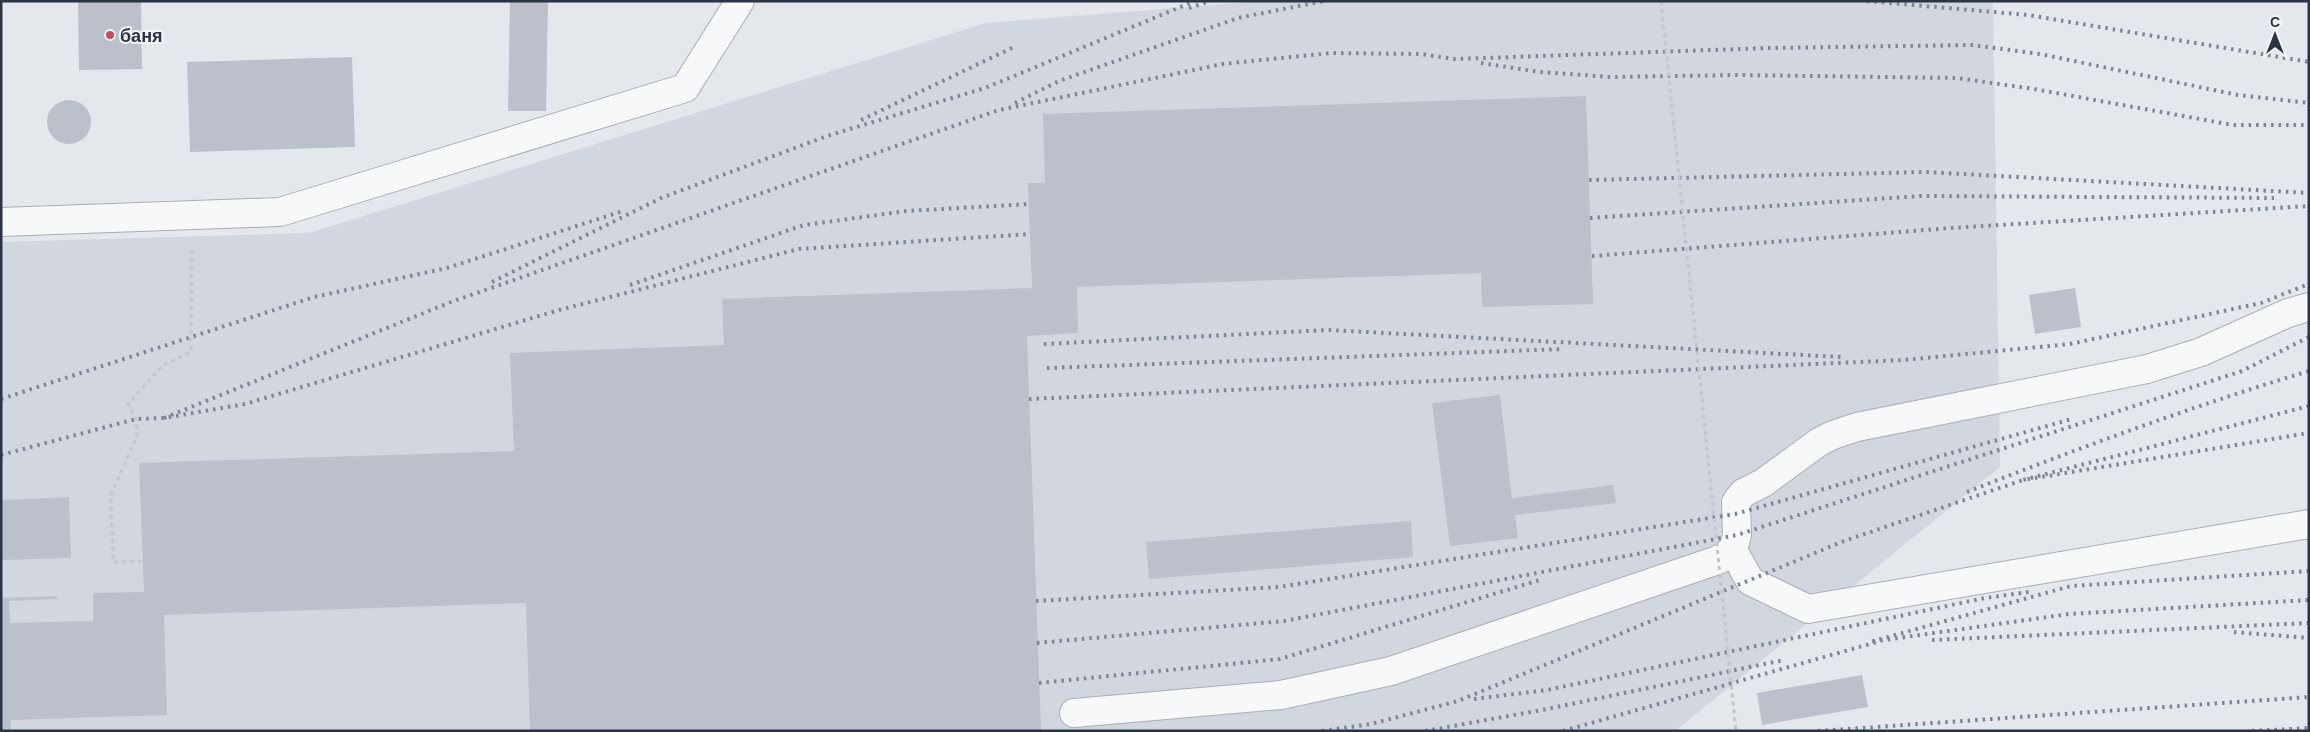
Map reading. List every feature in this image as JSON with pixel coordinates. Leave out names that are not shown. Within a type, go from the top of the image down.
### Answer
[{"type":"street","points":[[1,222],[280,212],[684,88],[740,1]]},
{"type":"street","points":[[1074,713],[1281,695],[1391,671],[1718,560],[1733,550],[1737,535],[1736,502],[1743,493],[1763,482],[1833,435],[1857,427],[2147,369],[2201,352],[2288,313],[2309,308]]},
{"type":"street","points":[[1733,550],[1750,581],[1808,609],[2309,524]]},
{"type":"path","points":[[1661,1],[1736,731]]},
{"type":"path","points":[[142,561],[114,562],[111,495],[137,436],[136,419],[128,404],[163,365],[191,352],[192,215]]},
{"type":"shaded area","points":[[1263,1],[1993,1],[2000,467],[1675,731],[1,731],[1,242],[309,233],[986,23]]},
{"type":"building","name":"баня","points":[[78,1],[141,1],[142,69],[79,70]]},
{"type":"building","points":[[510,1],[548,1],[546,111],[508,111]]},
{"type":"building","points":[[352,57],[355,147],[190,152],[187,62]]},
{"type":"building","points":[[1586,96],[1593,304],[1482,307],[1481,273],[1077,287],[1078,333],[1027,336],[1041,731],[530,731],[526,603],[164,615],[167,715],[11,720],[11,731],[1,731],[1,598],[57,596],[57,599],[9,601],[10,623],[93,621],[93,593],[144,592],[139,463],[514,451],[510,353],[724,345],[722,299],[1032,288],[1028,183],[1045,183],[1043,114]]},
{"type":"building","points":[[65,100],[73,100],[85,106],[91,122],[85,138],[73,144],[65,144],[53,138],[47,126],[47,118],[53,106]]},
{"type":"building","points":[[2075,288],[2081,327],[2035,334],[2029,295]]},
{"type":"building","points":[[1500,395],[1512,498],[1613,485],[1616,503],[1515,515],[1518,538],[1450,546],[1432,403]]},
{"type":"building","points":[[69,497],[71,558],[1,560],[1,500]]},
{"type":"building","points":[[1411,521],[1413,557],[1149,579],[1146,542]]},
{"type":"building","points":[[1862,675],[1868,707],[1762,725],[1757,693]]},
{"type":"railway","points":[[492,282],[661,198],[827,136],[985,88],[1195,1]]},
{"type":"railway","points":[[1189,8],[1211,1]]},
{"type":"railway","points":[[1015,103],[1059,81],[1238,18],[1324,1]]},
{"type":"railway","points":[[1867,1],[2028,15],[2309,62]]},
{"type":"railway","points":[[164,418],[451,302],[999,110],[1223,64],[1330,53],[1420,54],[1455,59],[1768,48],[1972,45],[2040,54],[2238,95],[2309,103]]},
{"type":"railway","points":[[861,120],[1014,47]]},
{"type":"railway","points":[[1481,63],[1540,72],[1611,77],[1737,75],[1957,78],[2034,89],[2233,125],[2309,125]]},
{"type":"railway","points":[[1589,180],[1926,172],[2309,193]]},
{"type":"railway","points":[[1590,218],[1921,196],[2274,198]]},
{"type":"railway","points":[[630,285],[804,225],[907,211],[1029,204]]},
{"type":"railway","points":[[1592,256],[1951,228],[2309,206]]},
{"type":"railway","points":[[1,399],[314,297],[447,268],[623,211]]},
{"type":"railway","points":[[1,455],[136,419],[164,418],[245,404],[559,310],[799,249],[1030,234]]},
{"type":"railway","points":[[1029,399],[1904,360],[2070,344],[2261,303],[2309,284]]},
{"type":"railway","points":[[1044,344],[1329,330],[1841,357]]},
{"type":"railway","points":[[1037,643],[1284,621],[1737,535],[2242,371],[2309,337]]},
{"type":"railway","points":[[1047,368],[1564,349]]},
{"type":"railway","points":[[1967,492],[2137,428],[2222,398],[2309,371]]},
{"type":"railway","points":[[2309,406],[2023,480],[2309,433]]},
{"type":"railway","points":[[1036,601],[1279,587],[1735,514],[2072,419]]},
{"type":"railway","points":[[1322,731],[1371,724],[1458,701],[1844,541],[2023,480]]},
{"type":"railway","points":[[2309,571],[2071,586],[1870,642],[2069,614],[2309,600]]},
{"type":"railway","points":[[1039,683],[1280,659],[1543,579]]},
{"type":"railway","points":[[1474,699],[1547,690],[1985,598],[2029,592]]},
{"type":"railway","points":[[1932,640],[2309,623]]},
{"type":"railway","points":[[2234,632],[2309,638]]},
{"type":"railway","points":[[1563,731],[1877,642]]},
{"type":"railway","points":[[1425,731],[1542,710],[1784,660]]},
{"type":"railway","points":[[1818,731],[2309,697]]},
{"type":"railway","points":[[2252,731],[2309,728]]},
{"type":"place","name":"баня","points":[[110,35]]}]
